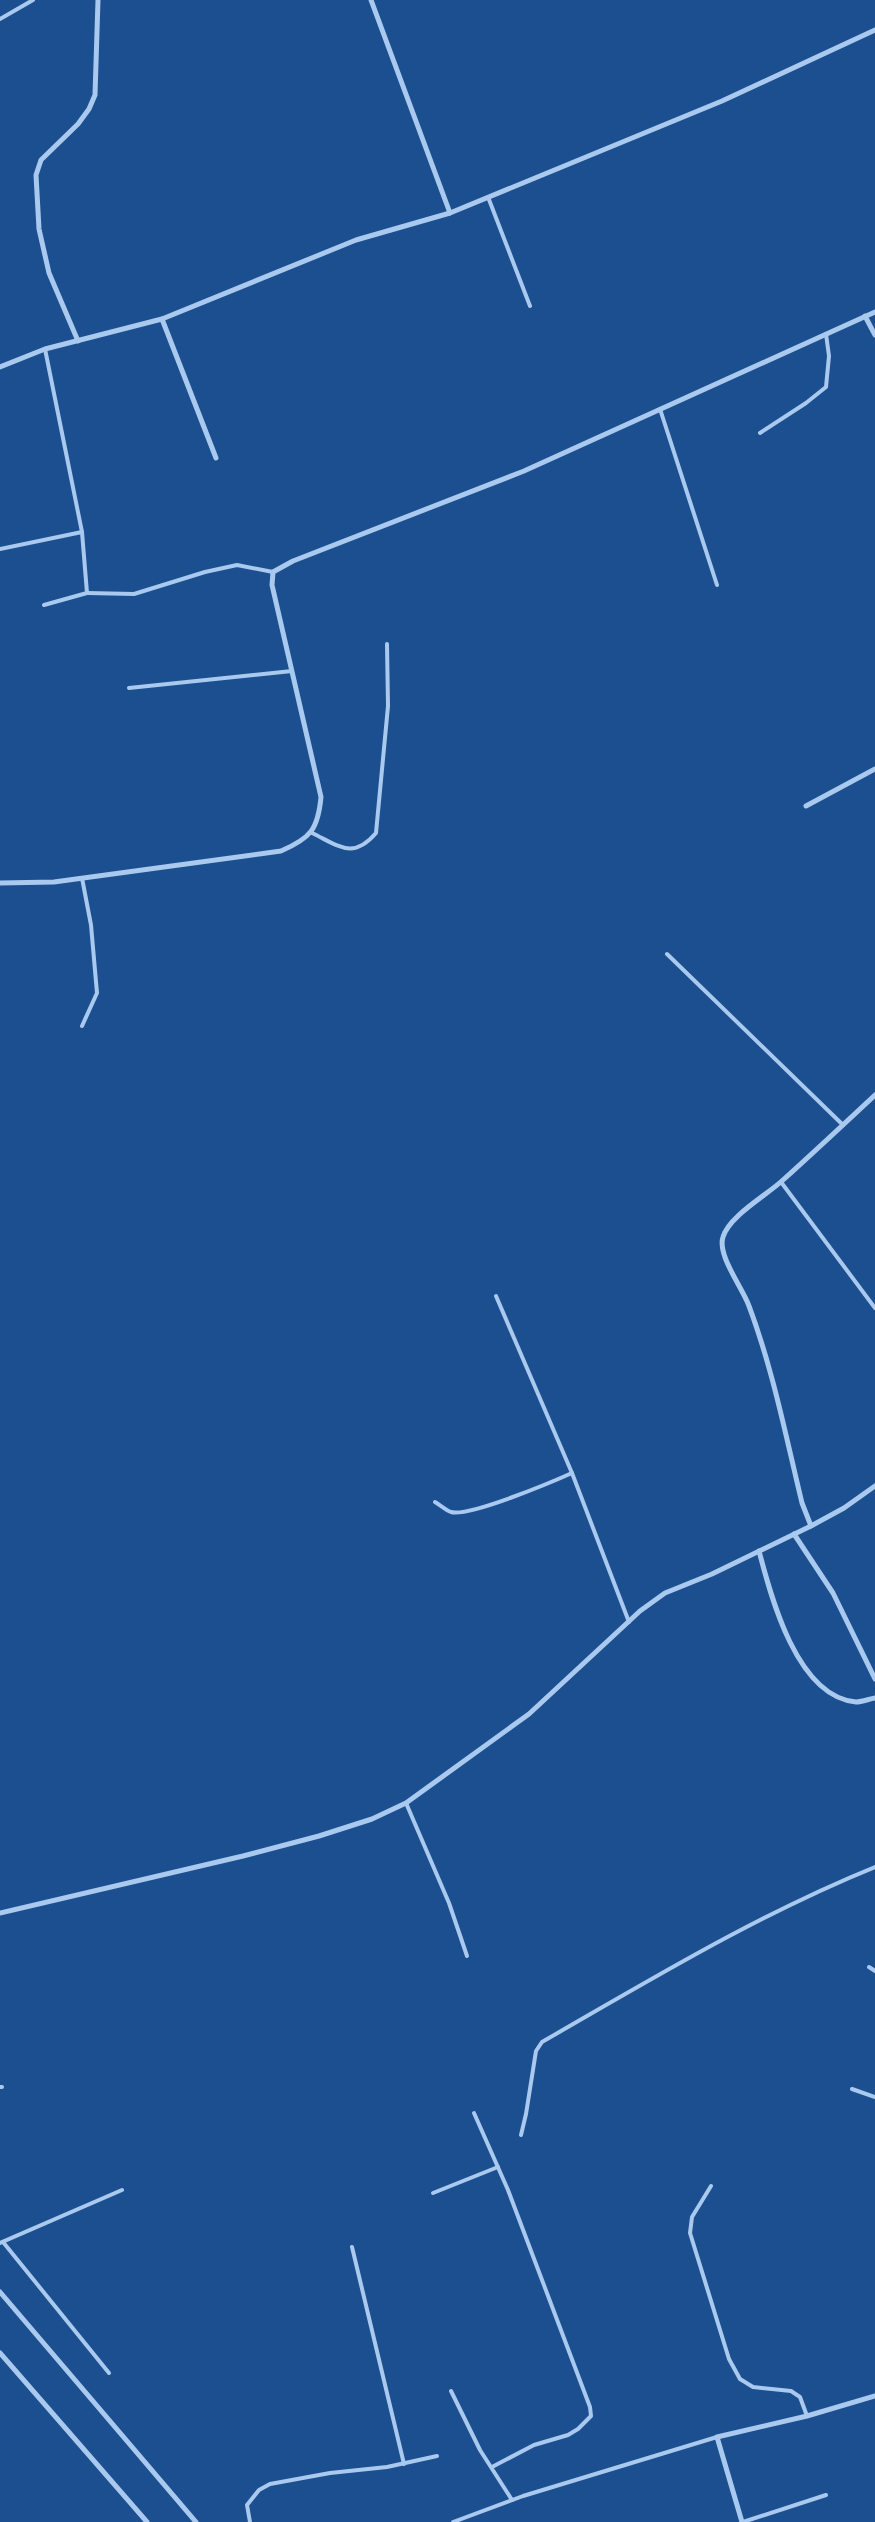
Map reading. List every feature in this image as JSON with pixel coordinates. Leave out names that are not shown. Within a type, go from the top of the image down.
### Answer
[{"type":"street","points":[[78,340],[49,273],[39,229],[36,175],[42,160],[78,124],[89,109],[95,95],[98,0]]},
{"type":"street","points":[[372,0],[450,213]]},
{"type":"street","points":[[0,367],[46,349],[162,318],[356,240],[450,213],[722,101],[875,30]]},
{"type":"street","points":[[0,883],[54,882],[281,851],[299,843],[312,832],[319,815],[321,797],[272,585],[273,572],[293,561],[524,471],[875,312]]},
{"type":"street","points":[[865,316],[875,335]]},
{"type":"street","points":[[162,318],[216,458]]},
{"type":"street","points":[[806,806],[875,769]]},
{"type":"street","points":[[811,1526],[802,1503],[762,1342],[744,1292],[724,1256],[721,1246],[723,1237],[732,1222],[781,1182],[875,1095]]},
{"type":"street","points":[[0,1913],[244,1856],[319,1836],[372,1819],[406,1803],[529,1714],[629,1622],[665,1593],[811,1526],[844,1508],[875,1486]]},
{"type":"street","points":[[794,1534],[833,1593],[875,1679]]},
{"type":"street","points":[[759,1551],[773,1606],[788,1640],[804,1664],[819,1682],[837,1697],[857,1702],[875,1698]]},
{"type":"street","points":[[0,2292],[196,2522]]},
{"type":"street","points":[[0,2353],[148,2522]]},
{"type":"street","points":[[743,2522],[717,2437],[807,2416],[875,2396]]},
{"type":"lane","points":[[0,18],[32,0]]},
{"type":"lane","points":[[488,197],[530,306]]},
{"type":"lane","points":[[760,433],[806,403],[826,387],[829,356],[826,334]]},
{"type":"lane","points":[[46,349],[82,532],[86,593]]},
{"type":"lane","points":[[660,409],[717,585]]},
{"type":"lane","points":[[0,549],[82,532]]},
{"type":"lane","points":[[44,605],[86,593],[134,594],[205,572],[237,565],[273,572]]},
{"type":"lane","points":[[312,832],[341,847],[356,849],[366,845],[376,833],[388,706],[386,644]]},
{"type":"lane","points":[[129,688],[292,671]]},
{"type":"lane","points":[[82,878],[91,925],[96,993],[82,1026]]},
{"type":"lane","points":[[667,954],[843,1125]]},
{"type":"lane","points":[[781,1182],[875,1308]]},
{"type":"lane","points":[[496,1296],[572,1473],[629,1622]]},
{"type":"lane","points":[[435,1502],[452,1512],[471,1510],[535,1490],[572,1473]]},
{"type":"lane","points":[[406,1803],[449,1902],[467,1956]]},
{"type":"lane","points":[[521,2135],[536,2051],[542,2042],[737,1934],[844,1880],[875,1867]]},
{"type":"lane","points":[[870,1967],[875,1970]]},
{"type":"lane","points":[[852,2089],[875,2097]]},
{"type":"lane","points":[[474,2113],[498,2167],[590,2407],[591,2416],[578,2429],[568,2435],[534,2445],[492,2466]]},
{"type":"lane","points":[[433,2193],[498,2167]]},
{"type":"lane","points":[[711,2186],[692,2217],[690,2233],[730,2359],[740,2379],[753,2387],[791,2391],[800,2397],[807,2416]]},
{"type":"lane","points":[[109,2374],[2,2242],[122,2190]]},
{"type":"lane","points":[[352,2247],[404,2464]]},
{"type":"lane","points":[[451,2391],[480,2450],[512,2500]]},
{"type":"lane","points":[[453,2522],[512,2500],[717,2437]]},
{"type":"lane","points":[[250,2522],[247,2506],[259,2490],[270,2484],[330,2473],[388,2468],[437,2456]]},
{"type":"lane","points":[[743,2522],[826,2495]]}]
